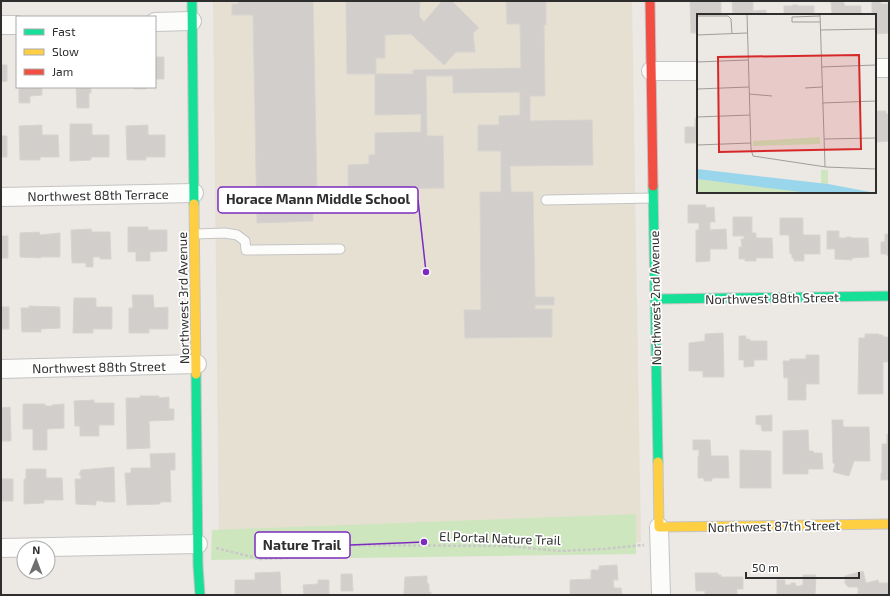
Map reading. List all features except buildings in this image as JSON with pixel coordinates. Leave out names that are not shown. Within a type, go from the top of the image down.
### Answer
[{"type":"street","name":"Northwest 3rd Avenue","points":[[192,1],[198,544],[200,595]]},
{"type":"street","name":"Northwest 2nd Avenue","points":[[650,1],[661,595]]},
{"type":"street","points":[[156,22],[192,21]]},
{"type":"street","points":[[1,25],[16,25]]},
{"type":"street","points":[[876,68],[889,68]]},
{"type":"street","points":[[651,72],[697,71]]},
{"type":"street","name":"Northwest 88th Terrace","points":[[1,197],[194,193]]},
{"type":"street","name":"Northwest 88th Street","points":[[655,299],[889,296]]},
{"type":"street","name":"Northwest 88th Street","points":[[1,369],[197,364]]},
{"type":"street","name":"Northwest 87th Street","points":[[660,536],[889,524]]},
{"type":"street","points":[[1,548],[198,544]]},
{"type":"lane","points":[[546,200],[653,198]]},
{"type":"lane","points":[[195,234],[225,233],[237,235],[245,241],[246,250],[340,249]]},
{"type":"path","name":"El Portal Nature Trail","points":[[198,544],[260,559],[286,558],[337,545],[506,546],[560,551],[602,549],[660,536]]},
{"type":"shaded area","points":[[213,1],[632,1],[641,542],[219,550]]},
{"type":"green space","points":[[636,514],[636,554],[211,560],[212,530]]},
{"type":"traffic: fast","points":[[192,1],[194,204]]},
{"type":"traffic: fast","points":[[653,186],[658,462]]},
{"type":"traffic: fast","points":[[655,299],[889,296]]},
{"type":"traffic: fast","points":[[196,374],[198,566],[200,595]]},
{"type":"traffic: slow","points":[[194,204],[196,374]]},
{"type":"traffic: slow","points":[[658,462],[659,527],[889,524]]},
{"type":"traffic: jam","points":[[650,1],[653,186]]},
{"type":"place","name":"Horace Mann Middle School","points":[[426,272]]},
{"type":"place","name":"Nature Trail","points":[[424,542]]}]
